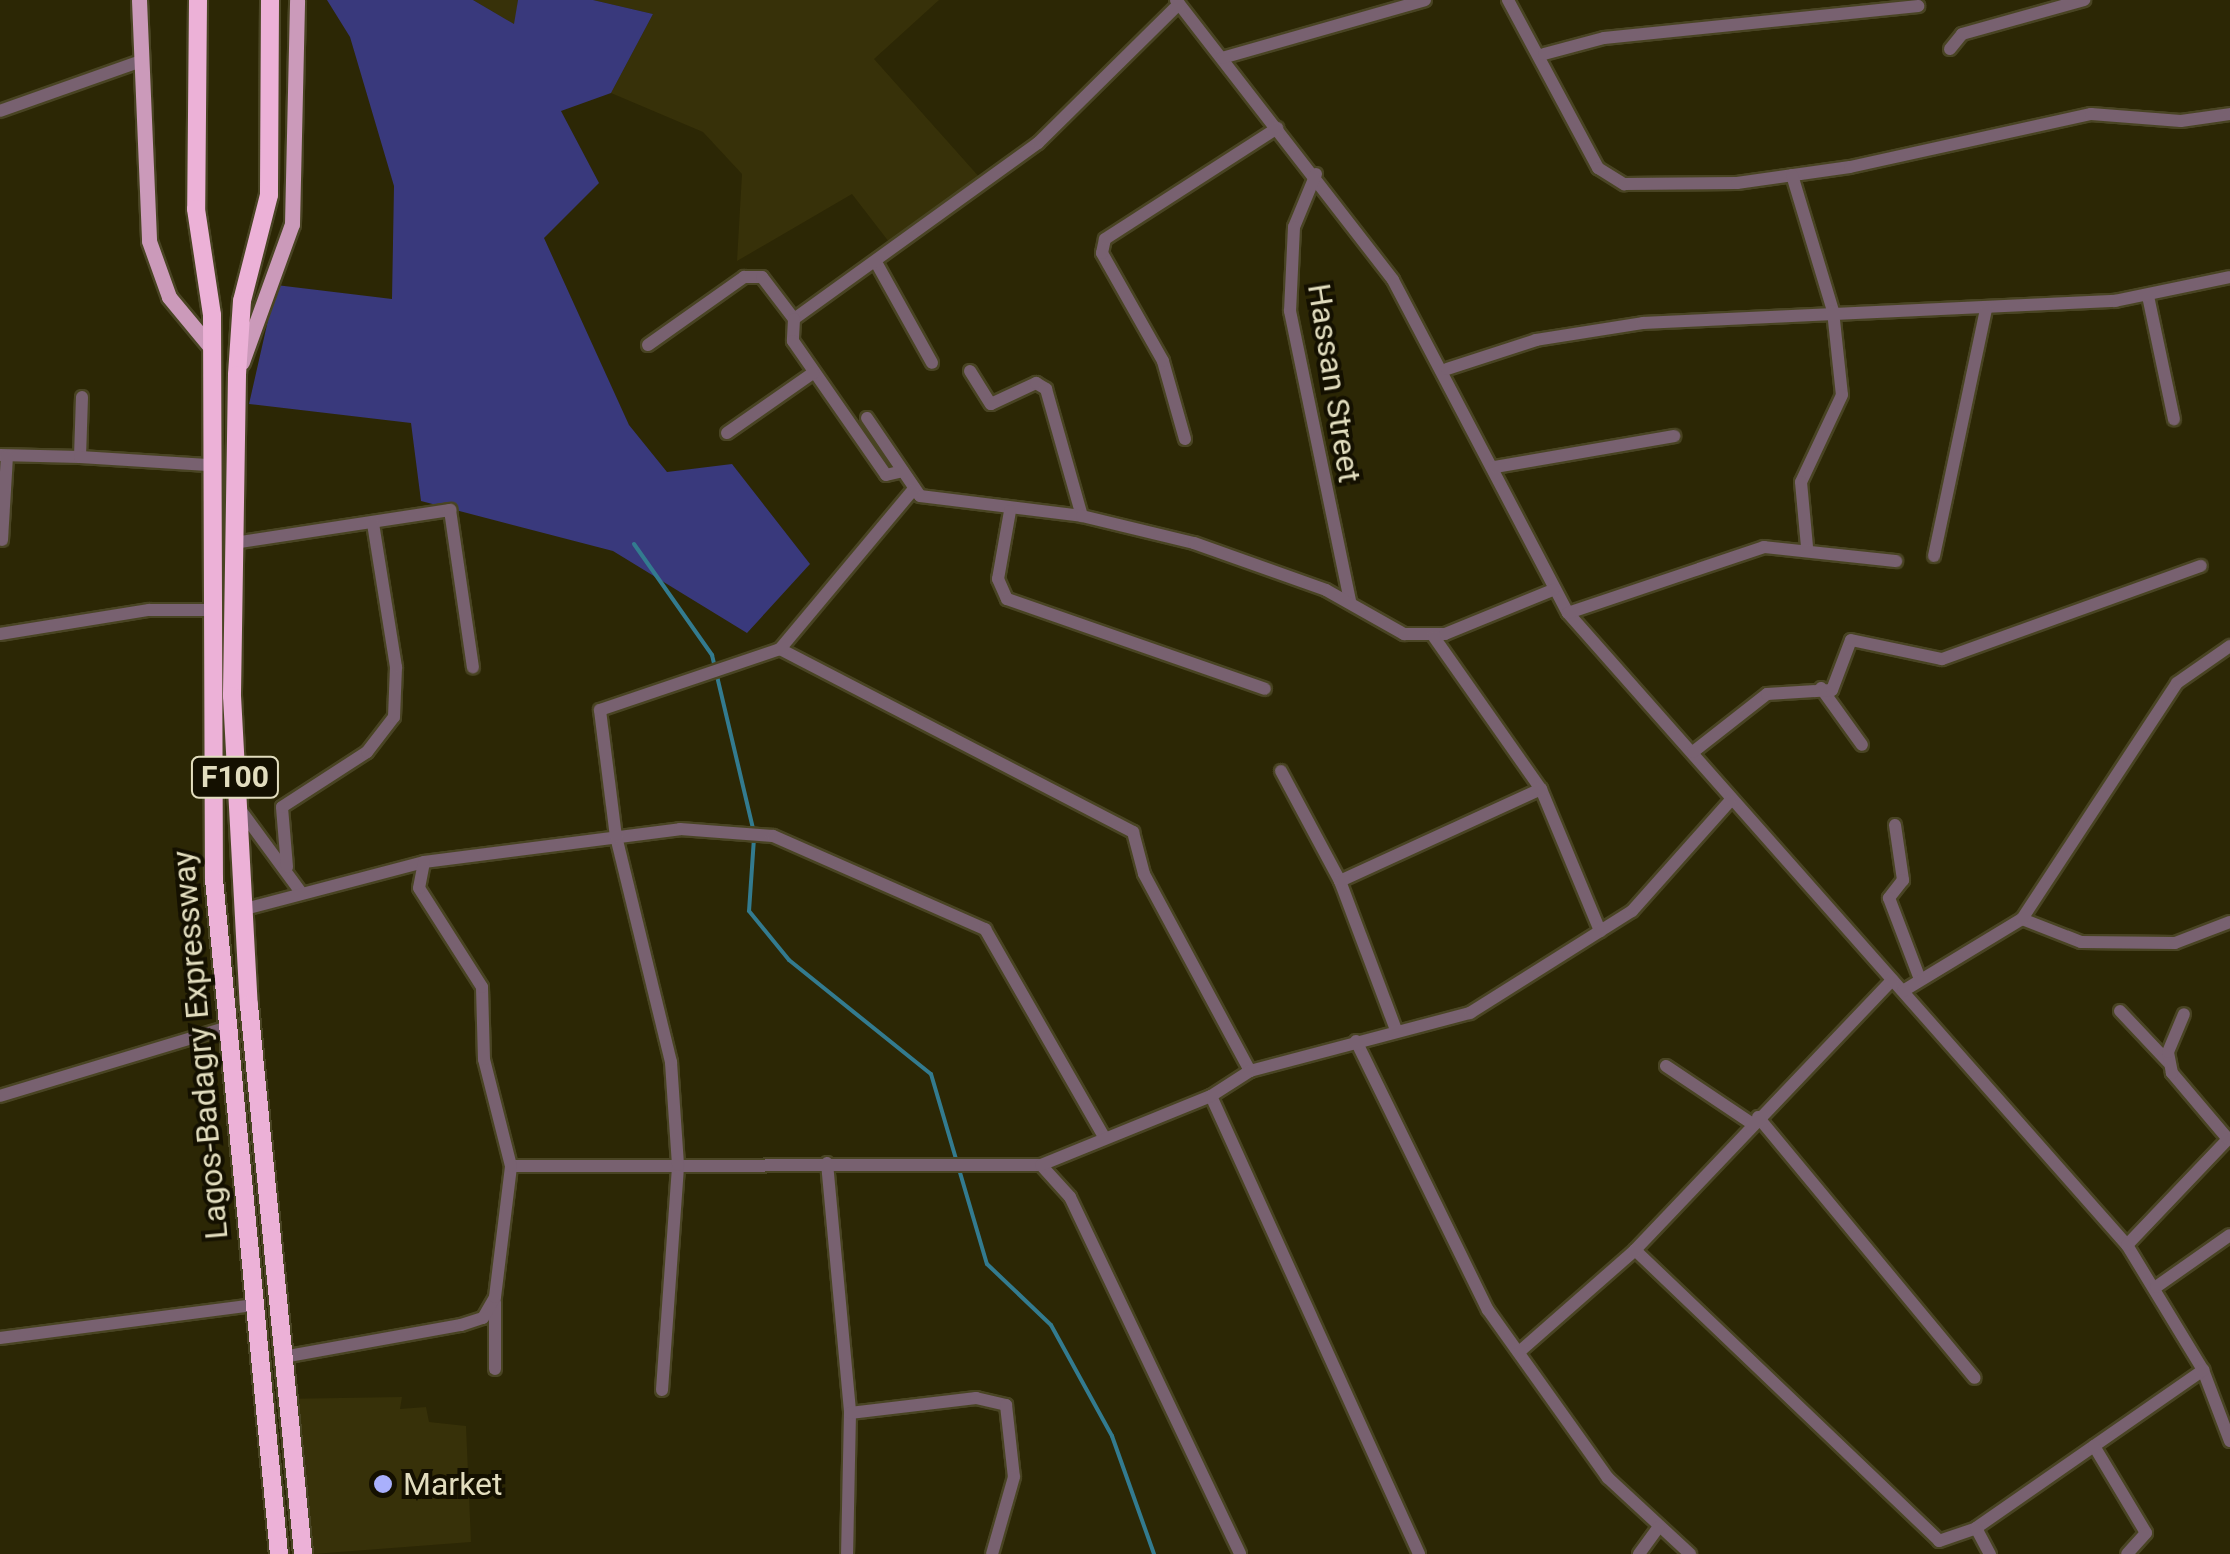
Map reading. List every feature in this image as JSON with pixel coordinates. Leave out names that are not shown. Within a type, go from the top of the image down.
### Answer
[{"type":"highway","name":"Lagos-Badagry Expressway","points":[[198,0],[196,209],[213,350],[208,610],[225,1028],[279,1554]]},
{"type":"highway","name":"Lagos-Badagry Expressway","points":[[270,0],[268,195],[242,301],[237,376],[236,804],[277,1246],[283,1358],[304,1554]]},
{"type":"highway","points":[[248,1255],[277,1246]]},
{"type":"main road","points":[[139,0],[138,62],[149,241],[170,297],[213,350]]},
{"type":"main road","name":"Lagos-Badagry Expressway","points":[[237,376],[292,224],[297,0]]},
{"type":"street","points":[[1222,58],[1425,0]]},
{"type":"street","points":[[1508,0],[1544,54],[1598,168],[1615,182],[1792,175],[2091,114],[2181,121],[2230,114]]},
{"type":"street","points":[[1841,0],[1844,15]]},
{"type":"street","points":[[1950,49],[1962,34],[2079,0]]},
{"type":"street","points":[[903,471],[886,475],[813,373],[790,333],[794,318],[877,264],[1038,144],[1178,2],[1316,174],[1447,369],[1553,590],[1568,612],[1692,752],[1730,801],[2127,1245],[2203,1370],[2227,1420],[2230,1441]]},
{"type":"street","points":[[1544,54],[1604,38],[1918,6]]},
{"type":"street","points":[[0,110],[138,62]]},
{"type":"street","points":[[1185,440],[1164,360],[1102,253],[1105,239],[1277,128]]},
{"type":"street","name":"Hassan Street","points":[[1316,174],[1294,227],[1290,311],[1350,601]]},
{"type":"street","points":[[1792,175],[1833,311],[1842,394],[1801,482],[1807,548]]},
{"type":"street","points":[[877,264],[932,363]]},
{"type":"street","points":[[648,345],[754,274],[794,318]]},
{"type":"street","points":[[1447,369],[1536,340],[1642,323],[1833,311],[1986,309],[2148,296],[2230,277]]},
{"type":"street","points":[[2148,296],[2174,419]]},
{"type":"street","points":[[1934,556],[1986,309]]},
{"type":"street","points":[[970,371],[991,404],[1036,384],[1046,388],[1082,516]]},
{"type":"street","points":[[727,433],[813,373]]},
{"type":"street","points":[[80,457],[82,398]]},
{"type":"street","points":[[868,418],[912,490]]},
{"type":"street","points":[[1495,467],[1674,436]]},
{"type":"street","points":[[2,540],[3,456],[208,465]]},
{"type":"street","points":[[912,490],[1010,511],[1082,516],[1194,543],[1350,601],[1391,629],[1434,637],[1553,590]]},
{"type":"street","points":[[662,1390],[678,1165],[670,1062],[616,837],[600,710],[780,648],[912,490]]},
{"type":"street","points":[[234,543],[450,510],[473,666]]},
{"type":"street","points":[[1010,511],[998,579],[1008,599],[1265,690]]},
{"type":"street","points":[[287,867],[282,807],[367,752],[394,716],[396,667],[372,524]]},
{"type":"street","points":[[1568,612],[1662,574],[1764,547],[1807,548],[1896,561]]},
{"type":"street","points":[[1692,752],[1767,694],[1838,685],[1851,640],[1955,656],[2202,566]]},
{"type":"street","points":[[0,634],[149,610],[208,610]]},
{"type":"street","points":[[1434,637],[1540,789],[1600,931]]},
{"type":"street","points":[[1903,991],[2022,919],[2176,683],[2230,646]]},
{"type":"street","points":[[780,648],[1134,832],[1144,874],[1250,1070]]},
{"type":"street","points":[[1820,688],[1862,745]]},
{"type":"street","points":[[1280,772],[1340,881],[1396,1030]]},
{"type":"street","points":[[1340,881],[1540,789]]},
{"type":"street","points":[[511,1166],[1041,1165],[1212,1096],[1250,1070],[1470,1012],[1632,911],[1730,801]]},
{"type":"street","points":[[236,804],[287,867],[300,890]]},
{"type":"street","points":[[1895,825],[1903,880],[1889,898],[1920,979]]},
{"type":"street","points":[[245,908],[300,890],[424,862],[616,837],[756,833],[985,929],[1104,1137]]},
{"type":"street","points":[[424,862],[419,888],[481,980],[487,1077],[511,1166],[495,1297],[495,1369]]},
{"type":"street","points":[[2022,919],[2080,942],[2175,943],[2230,922]]},
{"type":"street","points":[[1518,1352],[1635,1250],[1892,980]]},
{"type":"street","points":[[2120,1012],[2168,1062],[2228,1139],[2127,1245]]},
{"type":"street","points":[[2168,1062],[2184,1014]]},
{"type":"street","points":[[0,1096],[225,1028]]},
{"type":"street","points":[[1356,1041],[1465,1272],[1608,1478],[1690,1554]]},
{"type":"street","points":[[1666,1066],[1755,1120],[1974,1378]]},
{"type":"street","points":[[1212,1096],[1416,1553]]},
{"type":"street","points":[[827,1163],[850,1413],[847,1554]]},
{"type":"street","points":[[1041,1165],[1070,1197],[1240,1554]]},
{"type":"street","points":[[2156,1287],[2230,1236]]},
{"type":"street","points":[[1635,1250],[1927,1537],[1976,1528],[2203,1370]]},
{"type":"street","points":[[283,1358],[461,1325],[483,1318],[495,1297]]},
{"type":"street","points":[[0,1338],[253,1305]]},
{"type":"street","points":[[850,1413],[976,1398],[1006,1405],[1014,1477],[992,1554]]},
{"type":"street","points":[[2094,1446],[2146,1533],[2127,1554]]},
{"type":"street","points":[[1639,1554],[1659,1526]]},
{"type":"street","points":[[1976,1528],[1990,1554]]},
{"type":"shaded area","points":[[327,0],[473,0],[514,24],[518,0],[593,0],[653,14],[611,93],[561,111],[599,183],[544,238],[629,425],[667,472],[732,464],[810,564],[747,633],[613,551],[421,501],[411,423],[249,404],[276,285],[392,299],[394,186],[350,37]]},
{"type":"shaded area","points":[[473,0],[518,0],[515,25]]},
{"type":"shaded area","points":[[593,0],[939,0],[874,59],[981,179],[889,242],[852,194],[737,261],[742,174],[703,132],[611,93],[653,14]]},
{"type":"shaded area","name":"Market","points":[[402,1397],[400,1409],[426,1407],[429,1422],[466,1426],[471,1542],[313,1554],[279,1399]]},
{"type":"waterway","points":[[634,544],[712,655],[753,829]]},
{"type":"waterway","points":[[754,838],[749,911],[789,960],[931,1074],[987,1264],[1051,1325],[1112,1436],[1154,1554]]},
{"type":"place","name":"Market","points":[[383,1484]]}]
